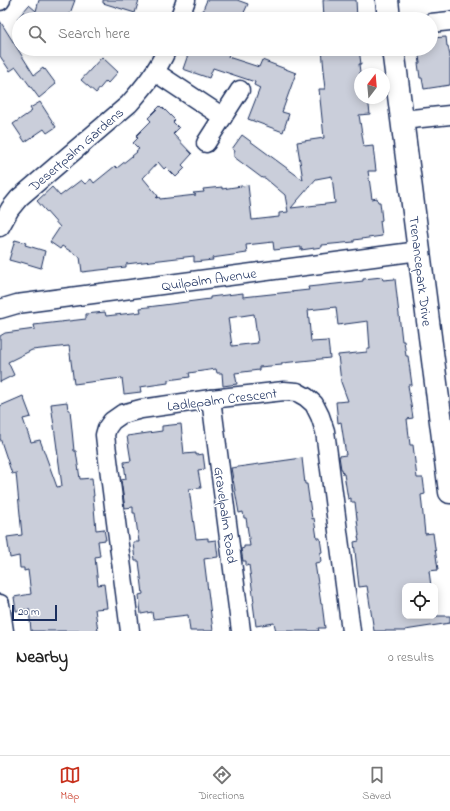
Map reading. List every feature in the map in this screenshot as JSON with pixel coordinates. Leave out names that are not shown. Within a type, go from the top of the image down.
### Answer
[{"type":"street","points":[[182,12],[186,0]]},
{"type":"street","points":[[387,0],[388,12]]},
{"type":"street","points":[[438,22],[450,21]]},
{"type":"street","name":"Desertpalm Gardens","points":[[0,227],[10,209],[19,198],[130,104],[155,72],[163,56]]},
{"type":"street","name":"Trenancepark Drive","points":[[394,56],[450,492]]},
{"type":"street","points":[[155,72],[223,117]]},
{"type":"street","points":[[206,142],[240,90]]},
{"type":"street","points":[[402,120],[450,115]]},
{"type":"street","name":"Quilpalm Avenue","points":[[0,309],[17,304],[419,251]]},
{"type":"street","name":"Ladlepalm Crescent","points":[[130,631],[105,434],[107,428],[112,421],[122,414],[141,409],[284,391],[297,392],[314,404],[325,431],[351,631]]},
{"type":"street","name":"Gravelpalm Road","points":[[211,399],[241,631]]},
{"type":"building","points":[[39,0],[75,0],[71,12],[23,12],[29,5],[36,11]]},
{"type":"building","points":[[103,0],[139,0],[135,12],[103,3]]},
{"type":"building","points":[[207,0],[237,0],[248,4],[244,12],[202,12]]},
{"type":"building","points":[[323,0],[356,0],[357,12],[324,12]]},
{"type":"building","points":[[0,21],[12,40],[12,56],[22,56],[34,75],[43,68],[44,70],[45,69],[56,84],[39,98],[16,67],[10,71],[0,56]]},
{"type":"building","points":[[446,37],[450,56],[450,85],[424,89],[422,78],[420,78],[418,63],[420,63],[419,56],[438,56],[438,38]]},
{"type":"building","points":[[188,56],[228,56],[259,67],[262,60],[296,73],[282,112],[289,114],[283,132],[248,119],[260,88],[254,85],[255,82],[213,68],[209,78],[183,69]]},
{"type":"building","points":[[323,56],[360,56],[361,64],[359,64],[360,68],[354,68],[354,104],[369,104],[370,114],[359,115],[364,147],[373,146],[376,171],[368,171],[372,199],[377,198],[378,202],[380,202],[382,236],[354,240],[354,242],[322,245],[322,247],[301,250],[301,247],[274,250],[273,242],[246,245],[247,253],[212,258],[213,260],[194,262],[194,256],[126,264],[126,267],[82,272],[80,257],[62,246],[60,249],[50,242],[60,227],[37,201],[52,187],[60,196],[81,180],[85,184],[91,179],[94,183],[115,166],[117,168],[137,152],[136,151],[139,149],[133,143],[138,138],[136,136],[151,121],[148,118],[160,106],[175,120],[173,122],[179,128],[173,134],[192,154],[182,165],[185,168],[176,177],[166,167],[164,169],[158,162],[143,178],[158,196],[156,198],[159,197],[160,199],[196,195],[193,193],[204,192],[203,189],[222,187],[222,189],[248,185],[252,220],[279,217],[279,213],[288,212],[285,195],[265,178],[262,178],[234,157],[235,151],[232,149],[242,135],[303,180],[297,142],[324,138],[319,89],[325,89]],"holes":[[[332,176],[335,203],[291,208],[316,179]]]},
{"type":"building","points":[[102,57],[118,72],[108,83],[106,81],[96,93],[81,80]]},
{"type":"building","points":[[40,102],[56,127],[47,133],[44,129],[25,142],[13,124],[32,111],[30,108]]},
{"type":"building","points":[[15,240],[26,243],[25,245],[45,251],[41,268],[9,260]]},
{"type":"building","points":[[382,277],[383,280],[395,279],[402,341],[404,341],[406,356],[408,356],[412,385],[408,385],[413,418],[407,419],[410,445],[413,445],[417,478],[423,478],[425,494],[421,495],[425,534],[433,533],[438,570],[429,571],[431,583],[402,583],[402,619],[438,619],[438,616],[450,616],[450,623],[405,631],[374,631],[367,586],[359,587],[354,542],[359,541],[355,502],[351,502],[351,498],[348,499],[344,474],[341,469],[339,456],[346,455],[341,422],[338,423],[336,402],[348,401],[341,382],[338,355],[367,352],[367,349],[370,349],[368,321],[338,325],[336,307],[308,310],[311,342],[328,341],[330,358],[282,363],[282,365],[259,367],[259,370],[235,373],[237,384],[223,386],[222,373],[217,373],[216,369],[189,373],[190,377],[168,380],[168,383],[140,387],[141,392],[124,394],[122,378],[74,384],[69,346],[32,350],[8,362],[14,375],[0,382],[0,336],[5,333],[35,329],[34,325],[86,319],[86,314],[105,312],[106,316],[141,312],[140,308],[210,299],[210,297],[243,293],[243,297],[309,290],[308,287],[363,281],[363,279]],"holes":[[[254,314],[258,343],[232,346],[228,318]]]},
{"type":"building","points":[[23,396],[31,417],[23,419],[31,442],[40,440],[57,487],[62,486],[51,404],[67,402],[68,410],[70,410],[74,451],[76,451],[80,479],[92,478],[96,530],[104,529],[106,540],[98,541],[100,556],[95,557],[98,585],[104,584],[107,608],[95,609],[98,631],[31,631],[29,609],[16,611],[14,597],[31,594],[28,570],[24,571],[24,568],[20,568],[19,556],[10,558],[7,537],[22,535],[16,473],[12,474],[0,438],[0,406]]},
{"type":"building","points":[[181,424],[184,454],[203,454],[205,469],[198,470],[201,488],[189,489],[196,539],[208,538],[208,541],[216,540],[218,557],[204,559],[213,631],[190,631],[188,615],[153,619],[152,612],[141,614],[139,595],[143,594],[139,561],[135,561],[133,542],[139,542],[135,513],[133,513],[133,507],[125,508],[121,480],[126,479],[124,462],[131,461],[127,436],[162,431],[162,426]]},
{"type":"building","points":[[302,458],[305,484],[307,484],[312,519],[314,518],[317,538],[320,538],[322,552],[320,553],[321,562],[315,563],[325,628],[318,628],[319,631],[276,631],[274,623],[256,626],[249,565],[246,566],[246,561],[243,561],[241,549],[244,548],[244,546],[250,546],[246,518],[244,518],[243,512],[239,513],[231,468]]}]
